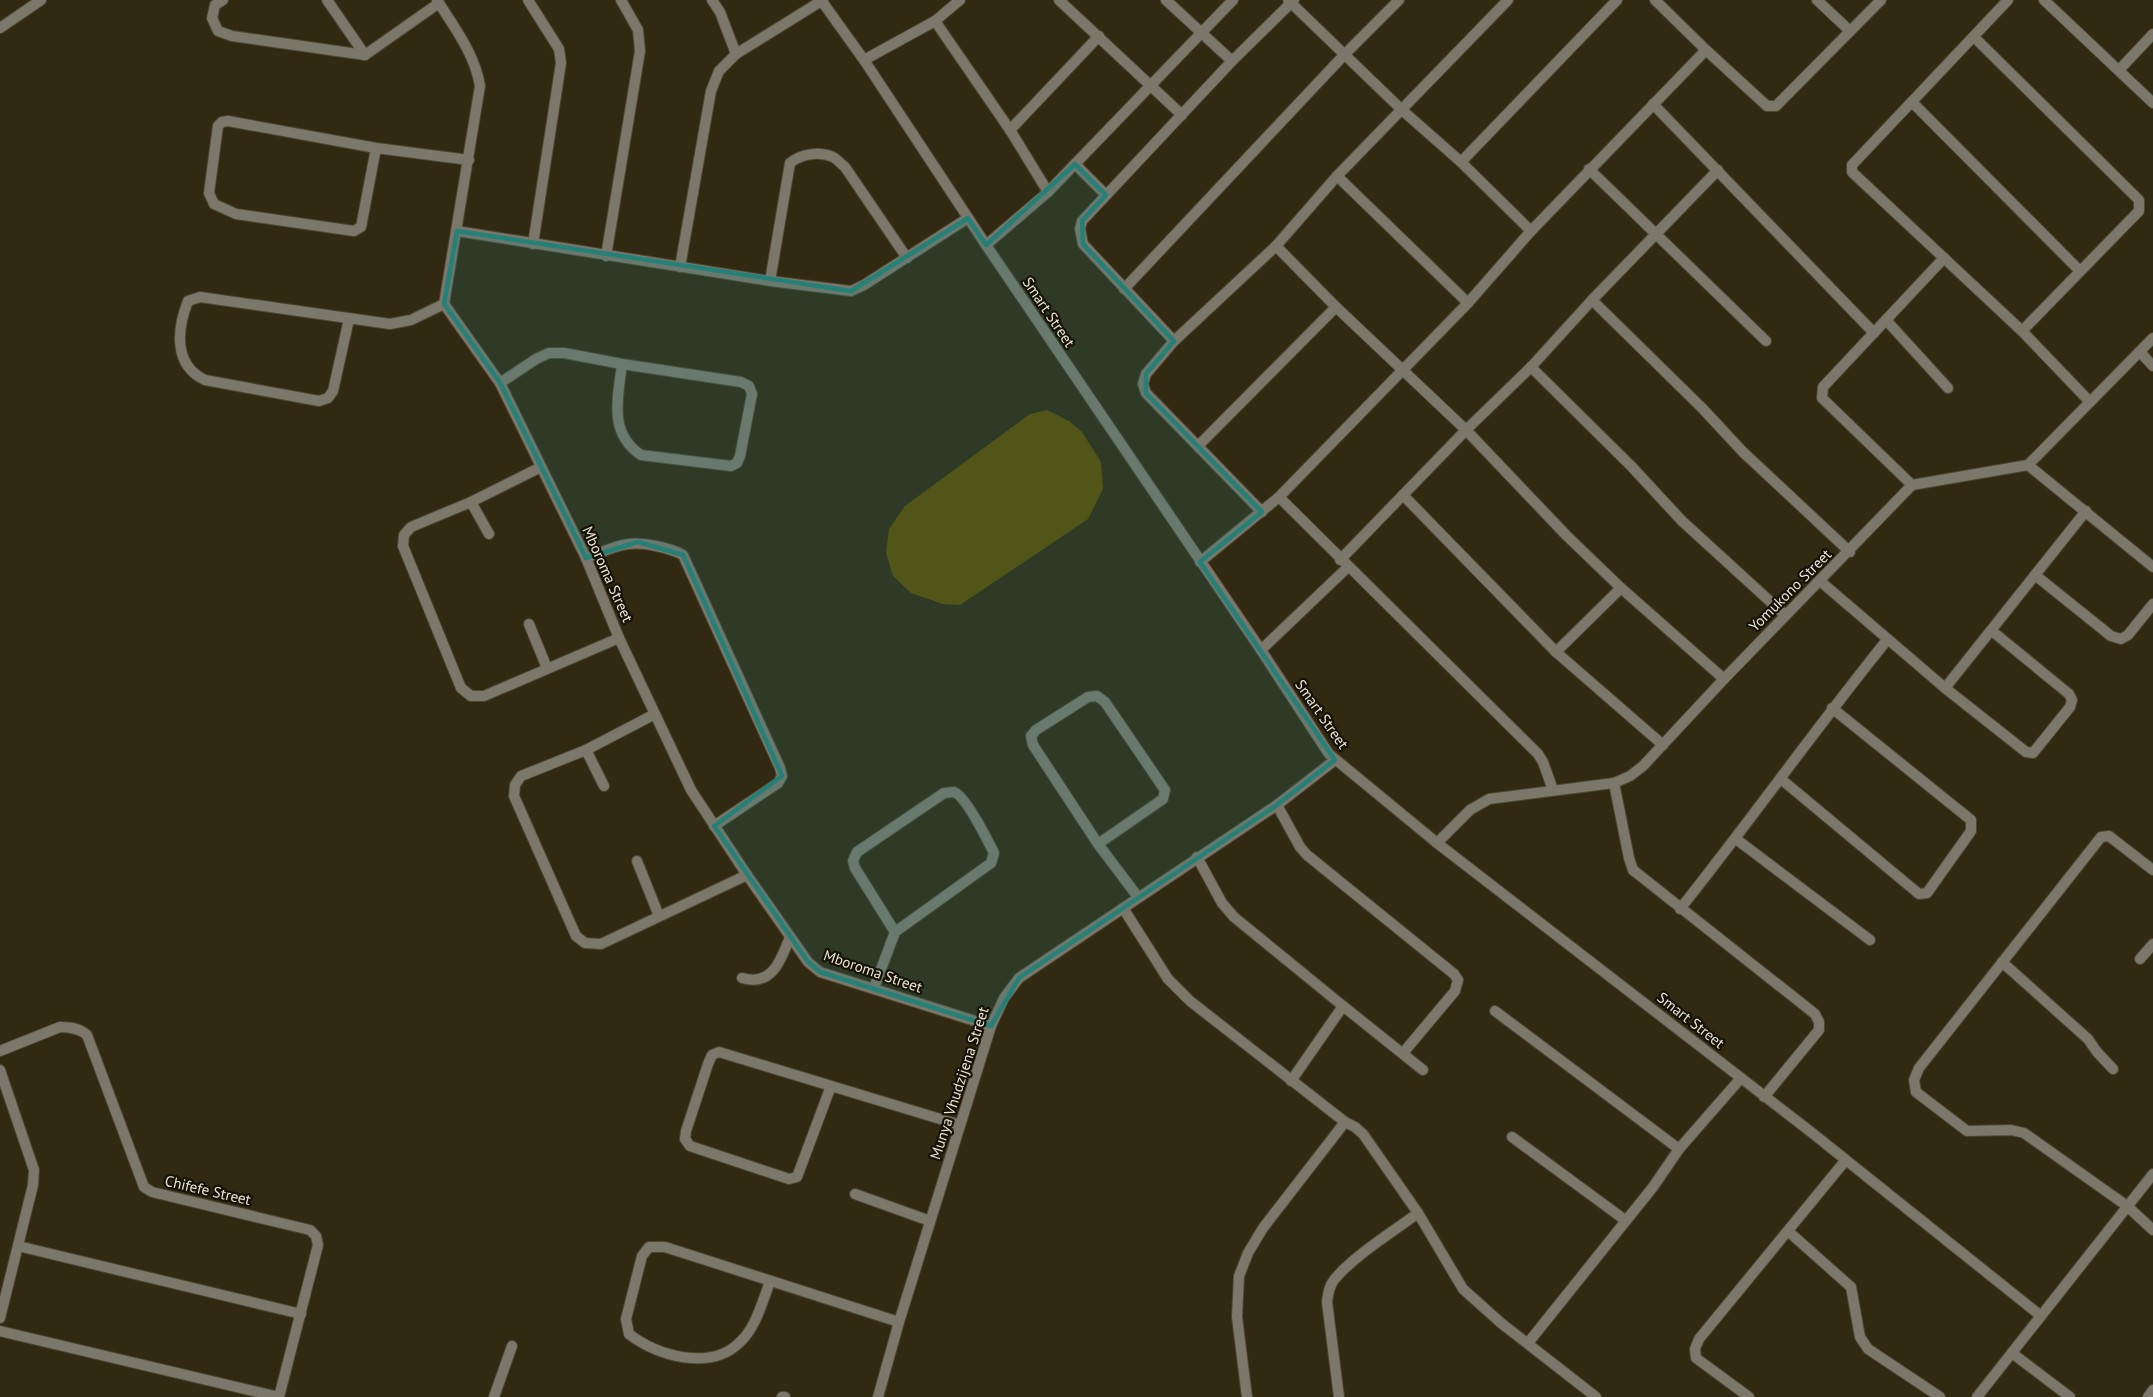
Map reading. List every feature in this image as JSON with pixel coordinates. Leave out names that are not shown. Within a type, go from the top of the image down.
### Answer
[{"type":"street","points":[[223,0],[215,5],[213,18],[218,31],[232,36],[365,55],[438,2],[477,68],[480,86],[444,304],[400,323],[390,324],[200,297],[188,301],[183,314],[179,345],[182,357],[195,376],[205,380],[319,400],[328,398],[333,391],[349,319]]},
{"type":"street","points":[[327,0],[365,55]]},
{"type":"street","points":[[528,0],[559,49],[561,63],[533,244]]},
{"type":"street","points":[[606,256],[640,51],[638,30],[621,0]]},
{"type":"street","points":[[712,0],[720,12],[736,54]]},
{"type":"street","points":[[680,267],[711,91],[719,71],[736,54],[822,0]]},
{"type":"street","name":"Smart Street","points":[[822,0],[1335,760],[1437,843],[1811,1132],[2042,1316]]},
{"type":"street","points":[[864,60],[935,21],[960,0]]},
{"type":"street","points":[[1059,0],[1182,115]]},
{"type":"street","points":[[1166,0],[1232,61]]},
{"type":"street","points":[[986,245],[1048,192],[1233,0]]},
{"type":"street","points":[[1124,289],[1398,0]]},
{"type":"street","points":[[1262,512],[1146,393],[1143,384],[1146,374],[1174,341],[1276,246],[1337,176],[1508,0]]},
{"type":"street","points":[[1461,162],[1617,0]]},
{"type":"street","points":[[1655,0],[1767,106],[1776,106],[1881,0]]},
{"type":"street","points":[[1817,0],[1850,31]]},
{"type":"street","points":[[2008,0],[1852,165],[1851,169],[2022,331],[2090,402]]},
{"type":"street","points":[[2044,0],[2153,103]]},
{"type":"street","points":[[1174,341],[1083,244],[1080,236],[1082,221],[1291,1],[1402,110],[1461,162],[1531,231]]},
{"type":"street","points":[[0,28],[34,2]]},
{"type":"street","points":[[935,21],[1010,130],[1048,192]]},
{"type":"street","points":[[2119,70],[2153,34]]},
{"type":"street","points":[[1010,130],[1099,36]]},
{"type":"street","points":[[1974,37],[2139,200],[2139,211],[2022,331]]},
{"type":"street","points":[[1200,562],[1279,497],[1402,368],[1468,303],[1589,169],[1706,50]]},
{"type":"street","points":[[1912,102],[2080,271]]},
{"type":"street","points":[[1653,104],[1874,333]]},
{"type":"street","points":[[376,148],[361,227],[354,231],[236,214],[214,204],[209,193],[218,126],[228,121],[376,148],[469,160]]},
{"type":"street","points":[[770,282],[790,163],[799,156],[815,154],[833,157],[845,167],[907,258]]},
{"type":"street","points":[[1075,164],[1106,195]]},
{"type":"street","points":[[1589,169],[1766,341]]},
{"type":"street","points":[[1261,650],[1344,563],[1403,495],[1531,367],[1592,300],[1718,170]]},
{"type":"street","points":[[1337,176],[1468,303]]},
{"type":"street","points":[[457,231],[770,282],[851,291],[968,218]]},
{"type":"street","points":[[1276,246],[1336,307],[1466,430],[1566,535],[1621,588],[1724,679]]},
{"type":"street","points":[[1944,258],[1824,387],[1822,398],[1912,485],[2028,465],[2153,338]]},
{"type":"street","points":[[1592,300],[1702,408],[1743,452],[1850,552]]},
{"type":"street","name":"Mboroma Street","points":[[444,304],[500,383],[586,558],[619,638],[691,790],[808,962],[820,972],[991,1026]]},
{"type":"street","points":[[1198,446],[1336,307]]},
{"type":"street","points":[[1886,320],[1948,388]]},
{"type":"street","points":[[2140,352],[2153,366]]},
{"type":"street","points":[[500,383],[549,353],[564,353],[741,382],[749,386],[752,394],[741,456],[737,463],[731,466],[641,455],[630,447],[616,412],[622,364]]},
{"type":"street","points":[[1531,367],[1632,467],[1682,521],[1785,615]]},
{"type":"street","points":[[2028,465],[2153,567]]},
{"type":"street","points":[[541,468],[471,502],[411,527],[404,535],[403,546],[461,688],[471,696],[484,696],[619,638]]},
{"type":"street","name":"Yomukono Street","points":[[1437,843],[1470,810],[1488,799],[1614,783],[1630,776],[1643,766],[1785,615],[1850,552],[1912,485]]},
{"type":"street","points":[[1403,495],[1556,652],[1663,745]]},
{"type":"street","points":[[1279,497],[1538,754],[1553,790]]},
{"type":"street","points":[[471,502],[489,534]]},
{"type":"street","points":[[1945,688],[2085,510]]},
{"type":"street","points":[[586,558],[626,543],[638,542],[674,549],[683,555],[782,776],[778,783],[714,826]]},
{"type":"street","points":[[2035,575],[2111,636],[2121,639],[2128,635],[2153,604]]},
{"type":"street","points":[[1820,581],[1945,688],[2026,752],[2033,753],[2070,707],[2072,700],[2069,694],[1992,631]]},
{"type":"street","points":[[1556,652],[1621,588]]},
{"type":"street","points":[[529,624],[547,668]]},
{"type":"street","points":[[1680,909],[1736,839],[1832,708],[1887,640]]},
{"type":"street","points":[[1098,844],[1163,799],[1165,790],[1105,702],[1097,696],[1088,697],[1036,730],[1032,736],[1033,745],[1098,844],[1138,897]]},
{"type":"street","points":[[1781,778],[1918,894],[1927,893],[1971,831],[1971,820],[1832,708]]},
{"type":"street","points":[[655,714],[586,750],[521,776],[514,785],[514,796],[576,936],[585,944],[601,944],[747,875]]},
{"type":"street","points":[[586,750],[604,786]]},
{"type":"street","name":"Munya Vhudzijena Street","points":[[878,1397],[991,1026],[1004,998],[1019,978],[1277,805],[1335,760]]},
{"type":"street","points":[[1614,783],[1633,870],[1815,1014],[1819,1022],[1819,1030],[1764,1097]]},
{"type":"street","points":[[874,988],[895,932],[991,863],[994,853],[990,844],[962,798],[954,792],[944,793],[857,852],[853,861],[855,868],[895,932]]},
{"type":"street","points":[[1277,805],[1300,847],[1307,855],[1454,974],[1458,980],[1455,991],[1403,1053]]},
{"type":"street","points":[[2153,870],[2109,836],[2101,837],[1919,1068],[1914,1080],[1916,1092],[1967,1131],[2012,1130],[2024,1133],[2127,1206],[2153,1230]]},
{"type":"street","points":[[1736,839],[1870,940]]},
{"type":"street","points":[[1197,857],[1222,903],[1234,917],[1423,1070]]},
{"type":"street","points":[[637,861],[659,916]]},
{"type":"street","points":[[1124,908],[1168,979],[1190,1001],[1291,1081],[1363,1134],[1418,1213],[1460,1285],[1501,1323],[1596,1397]]},
{"type":"street","points":[[742,978],[754,981],[767,976],[780,962],[790,937]]},
{"type":"street","points":[[2140,959],[2153,944]]},
{"type":"street","points":[[2002,962],[2088,1039],[2113,1069]]},
{"type":"street","points":[[1291,1081],[1343,1006]]},
{"type":"street","points":[[1495,1011],[1679,1149]]},
{"type":"street","name":"Chifefe Street","points":[[0,1051],[60,1027],[70,1027],[81,1031],[87,1035],[144,1187],[152,1192],[310,1230],[316,1236],[318,1245],[279,1397]]},
{"type":"street","points":[[831,1086],[797,1177],[789,1179],[690,1146],[685,1139],[708,1064],[712,1055],[719,1052],[960,1125]]},
{"type":"street","points":[[0,1070],[34,1170],[33,1185],[0,1318]]},
{"type":"street","points":[[1528,1343],[1653,1187],[1679,1149],[1741,1078]]},
{"type":"street","points":[[1247,1397],[1237,1317],[1239,1276],[1248,1253],[1263,1228],[1345,1122]]},
{"type":"street","points":[[1512,1137],[1625,1220]]},
{"type":"street","points":[[1749,1397],[1696,1358],[1695,1349],[1699,1339],[1845,1161]]},
{"type":"street","points":[[1977,1397],[2153,1174]]},
{"type":"street","points":[[855,1194],[930,1221]]},
{"type":"street","points":[[1339,1397],[1328,1302],[1329,1291],[1334,1280],[1360,1256],[1418,1213]]},
{"type":"street","points":[[1789,1232],[1851,1287],[1860,1337],[1868,1349],[1940,1397]]},
{"type":"street","points":[[18,1245],[301,1314]]},
{"type":"street","points":[[770,1282],[752,1327],[739,1344],[720,1354],[700,1359],[669,1355],[643,1345],[629,1334],[626,1319],[642,1256],[650,1247],[665,1247],[899,1322]]},
{"type":"street","points":[[0,1331],[279,1397]]},
{"type":"street","points":[[494,1397],[512,1346]]},
{"type":"street","points":[[2012,1353],[2070,1397]]},
{"type":"street","points":[[2148,1397],[2153,1390]]},
{"type":"highlighted area","points":[[1075,164],[1106,195],[1082,221],[1083,244],[1174,341],[1146,374],[1146,393],[1262,512],[1200,562],[1335,760],[1277,805],[1019,978],[991,1026],[820,972],[808,962],[714,826],[782,776],[683,555],[638,542],[586,558],[500,383],[444,304],[457,231],[851,291],[968,218],[986,245]]},
{"type":"shaded area","points":[[1047,410],[1069,421],[1082,432],[1101,462],[1103,489],[1088,519],[960,605],[943,604],[911,593],[893,576],[886,553],[889,529],[905,506],[1030,414]]}]
